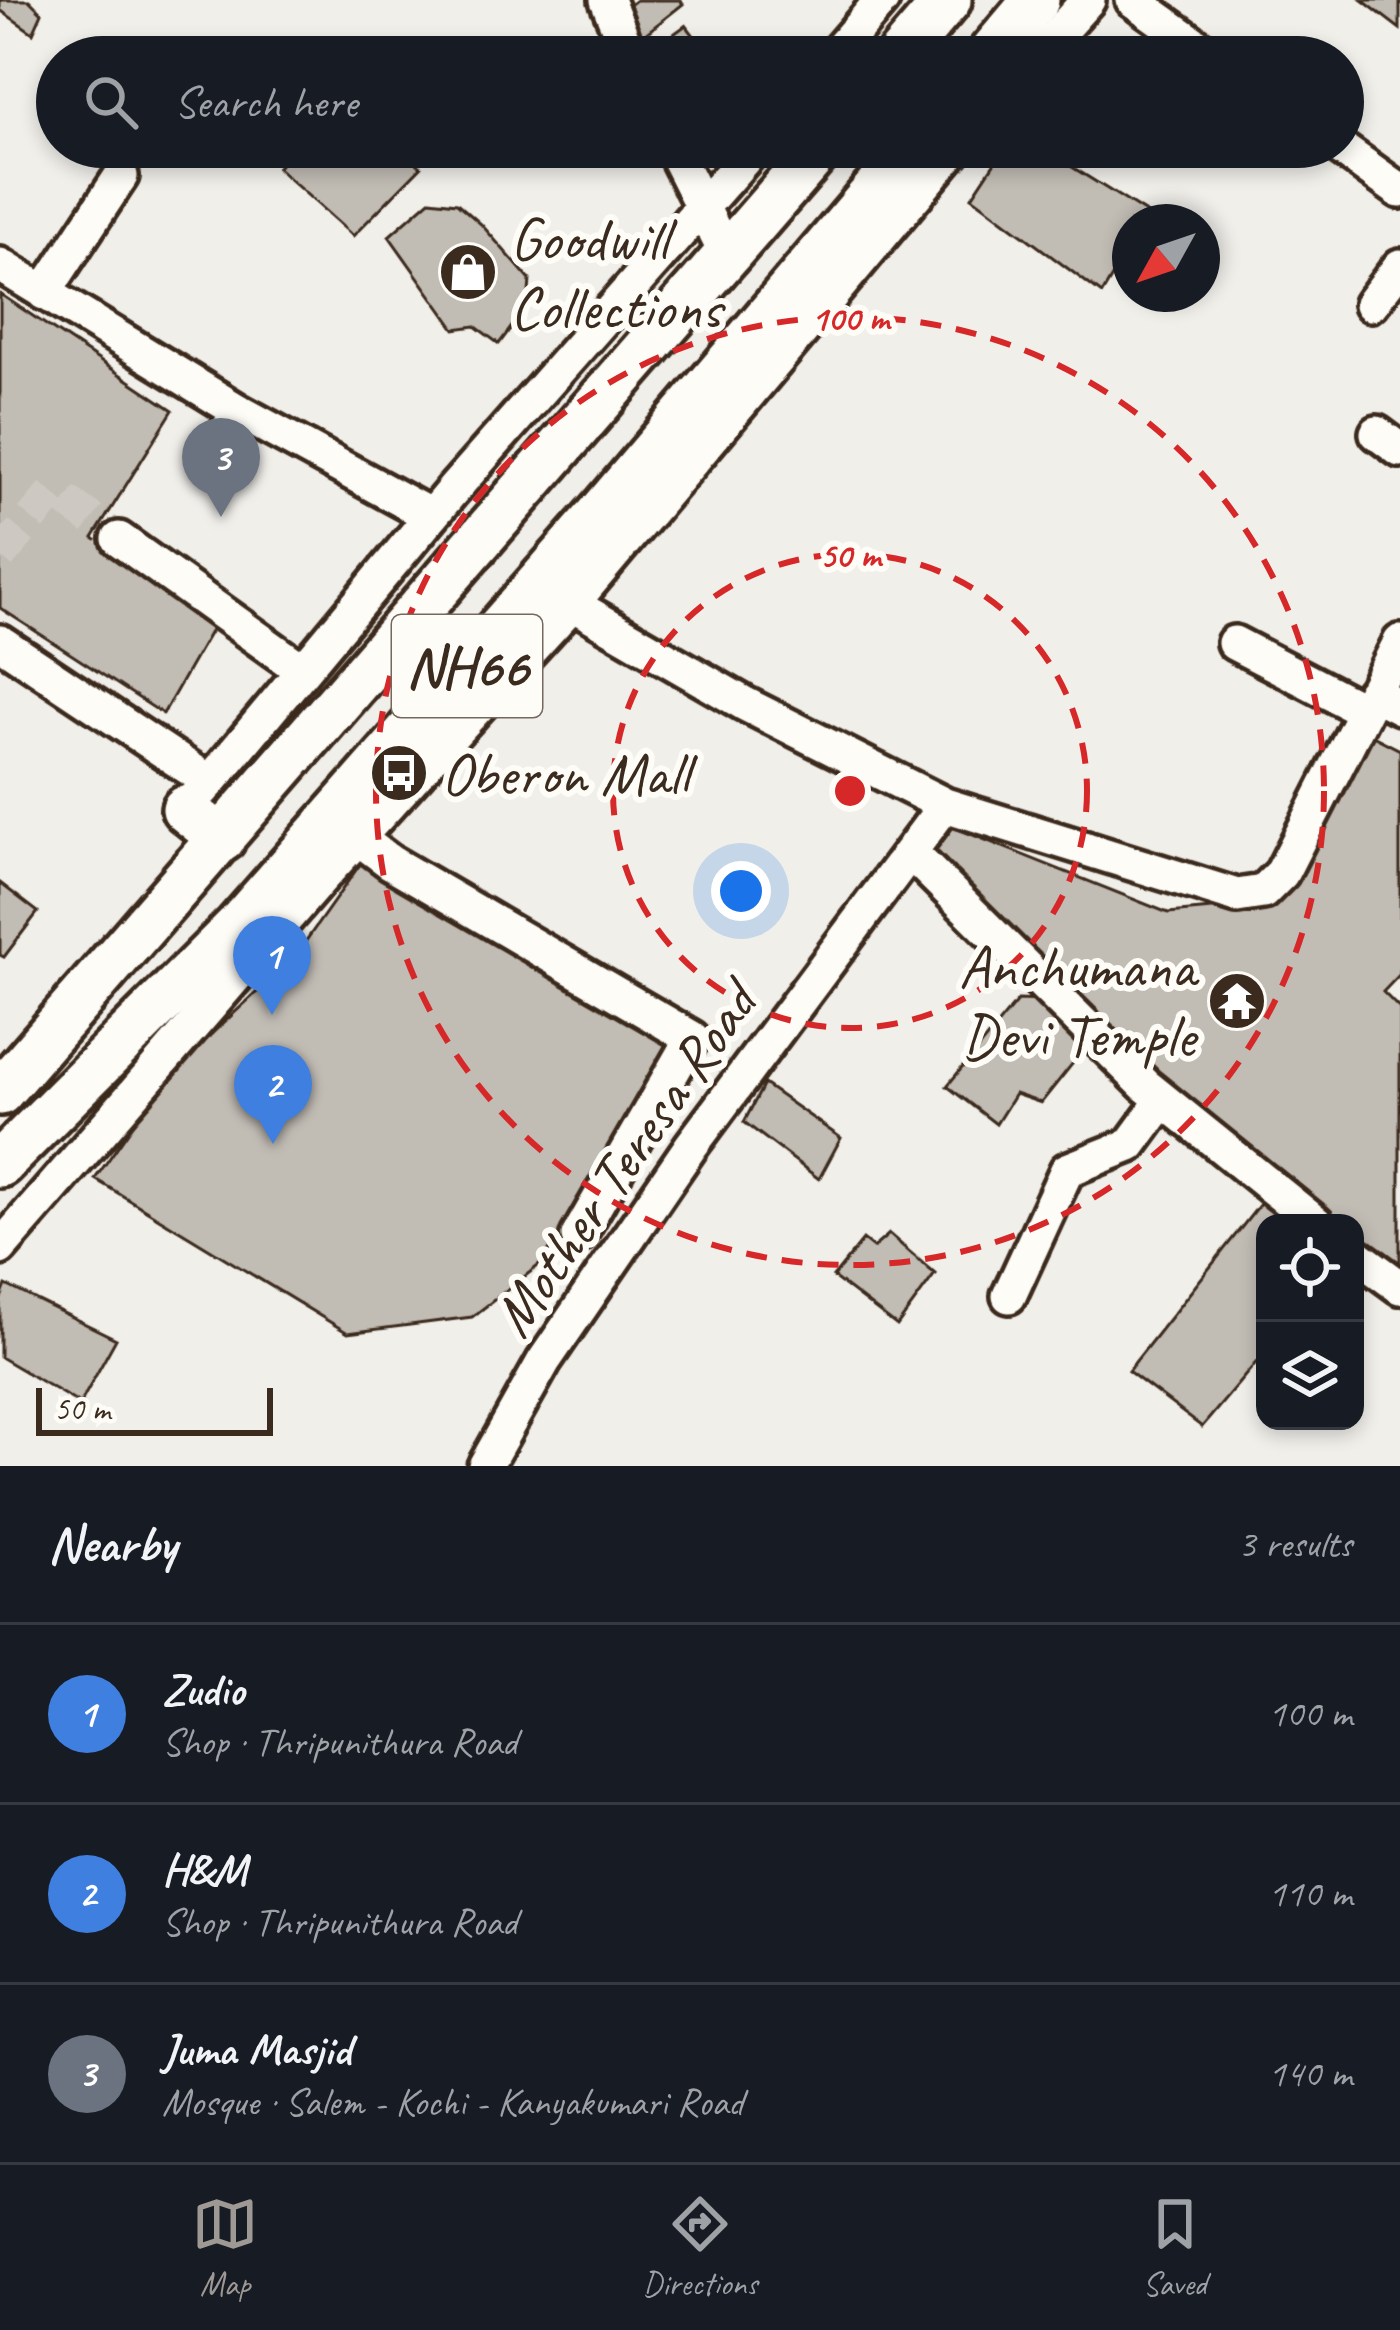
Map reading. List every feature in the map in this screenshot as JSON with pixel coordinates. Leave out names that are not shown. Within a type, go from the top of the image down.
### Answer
[{"type":"highway","points":[[917,36],[948,0]]},
{"type":"highway","points":[[1006,36],[1036,0]]},
{"type":"highway","name":"NH66","points":[[0,1092],[803,168]]},
{"type":"highway","name":"NH66","points":[[0,1164],[448,714],[602,512],[894,168]]},
{"type":"highway","points":[[197,796],[221,839]]},
{"type":"street","points":[[607,0],[622,36]]},
{"type":"street","points":[[850,36],[882,0]]},
{"type":"street","points":[[1055,36],[1088,0]]},
{"type":"street","points":[[1133,0],[1184,36]]},
{"type":"street","points":[[1364,165],[1400,190]]},
{"type":"street","points":[[682,168],[727,256]]},
{"type":"street","points":[[0,642],[197,796],[431,516],[736,168]]},
{"type":"street","points":[[2,1246],[358,838],[448,714],[572,604],[938,168]]},
{"type":"street","points":[[44,293],[121,176]]},
{"type":"street","points":[[0,266],[238,411],[431,516]]},
{"type":"street","points":[[1371,304],[1400,266]]},
{"type":"street","points":[[217,450],[238,411]]},
{"type":"street","points":[[119,539],[302,670]]},
{"type":"street","points":[[572,604],[745,704],[945,805],[1237,896],[1263,892],[1282,873],[1379,704],[1400,642]]},
{"type":"street","points":[[1234,643],[1379,704]]},
{"type":"street","name":"Mother Teresa Road","points":[[485,1466],[544,1360],[691,1146],[945,805]]},
{"type":"street","points":[[358,838],[390,862],[692,1038],[578,1236]]},
{"type":"street","points":[[911,853],[1145,1085],[1305,1214]]},
{"type":"street","points":[[1009,1296],[1067,1170],[1130,1144],[1163,1100]]},
{"type":"street","points":[[1364,1262],[1400,1288]]},
{"type":"building","points":[[0,0],[29,0],[42,13],[33,33],[0,10]]},
{"type":"building","points":[[636,0],[680,0],[683,4],[643,36],[637,36],[619,13]]},
{"type":"building","points":[[1362,0],[1400,0],[1400,29]]},
{"type":"building","points":[[686,25],[694,36],[671,36]]},
{"type":"building","points":[[277,168],[420,168],[353,236]]},
{"type":"building","points":[[991,168],[1074,168],[1131,204],[1112,204],[1112,277],[1102,294],[972,197]]},
{"type":"building","name":"Goodwill Collections","points":[[430,200],[457,203],[530,280],[528,305],[499,344],[475,326],[455,329],[389,236]]},
{"type":"building","points":[[0,294],[173,410],[93,538],[218,618],[163,714],[0,608]]},
{"type":"building","name":"Anchumana Devi Temple","points":[[1365,732],[1400,750],[1400,974],[1383,992],[1400,1009],[1400,1261],[1388,1263],[1364,1243],[1364,1214],[1328,1214],[1152,1072],[936,850],[953,827],[1168,913],[1278,903]]},
{"type":"building","points":[[361,863],[527,954],[672,1045],[542,1263],[472,1317],[348,1333],[95,1179],[169,1073],[293,959]]},
{"type":"building","points":[[0,883],[38,912],[4,957],[0,955]]},
{"type":"building","points":[[1018,1000],[1045,1001],[1089,1043],[1041,1103],[1015,1094],[996,1124],[947,1086]]},
{"type":"building","points":[[764,1084],[841,1138],[819,1179],[744,1122]]},
{"type":"building","points":[[1264,1199],[1281,1214],[1256,1214],[1256,1363],[1202,1427],[1128,1371]]},
{"type":"building","points":[[889,1234],[935,1274],[897,1326],[833,1277],[863,1240],[873,1248]]},
{"type":"building","points":[[6,1285],[116,1339],[80,1404],[0,1357],[0,1301]]},
{"type":"tunnel","points":[[0,556],[54,492],[119,539]]},
{"type":"place","name":"Goodwill Collections","points":[[468,272]]},
{"type":"place","name":"Juma Masjid","points":[[221,517]]},
{"type":"place","name":"Oberon Mall","points":[[399,773]]},
{"type":"place","name":"Anchumana Devi Temple","points":[[1237,1001]]},
{"type":"place","name":"Zudio","points":[[272,1015]]},
{"type":"place","name":"H&M","points":[[273,1144]]}]
